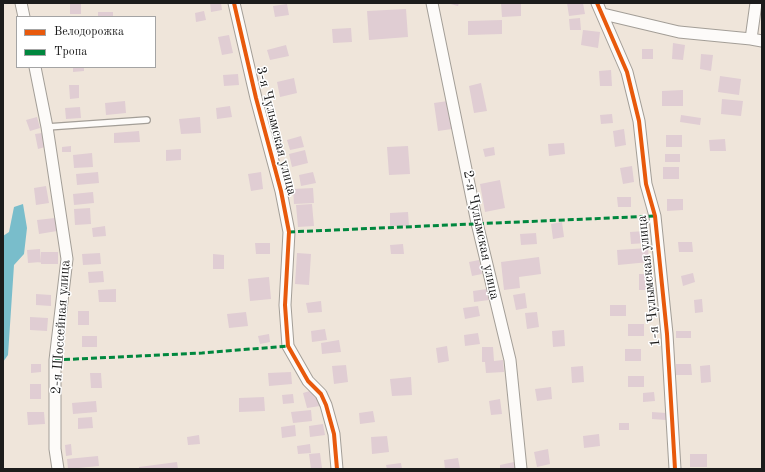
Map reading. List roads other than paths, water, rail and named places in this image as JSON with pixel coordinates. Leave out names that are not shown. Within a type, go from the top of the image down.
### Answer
[{"type":"street","points":[[21,3],[24,16]]},
{"type":"street","name":"3-я Чулымская улица","points":[[234,3],[256,98],[281,192],[289,232],[285,305],[288,346],[308,381],[321,394],[326,405],[334,434],[337,469]]},
{"type":"street","name":"2-я Чулымская улица","points":[[432,3],[477,223],[510,360],[521,469]]},
{"type":"street","name":"1-я Чулымская улица","points":[[596,3],[603,14],[627,72],[639,121],[646,184],[655,216],[667,334],[675,469]]},
{"type":"street","points":[[603,14],[679,32],[756,40],[756,3]]},
{"type":"street","name":"2-я Шоссейная улица","points":[[35,68],[47,127],[67,259],[55,360],[54,449],[58,469]]},
{"type":"lane","points":[[47,127],[147,120]]},
{"type":"water","points":[[23,204],[27,228],[24,254],[14,265],[8,355],[3,362],[3,236],[9,232],[14,207]]}]
